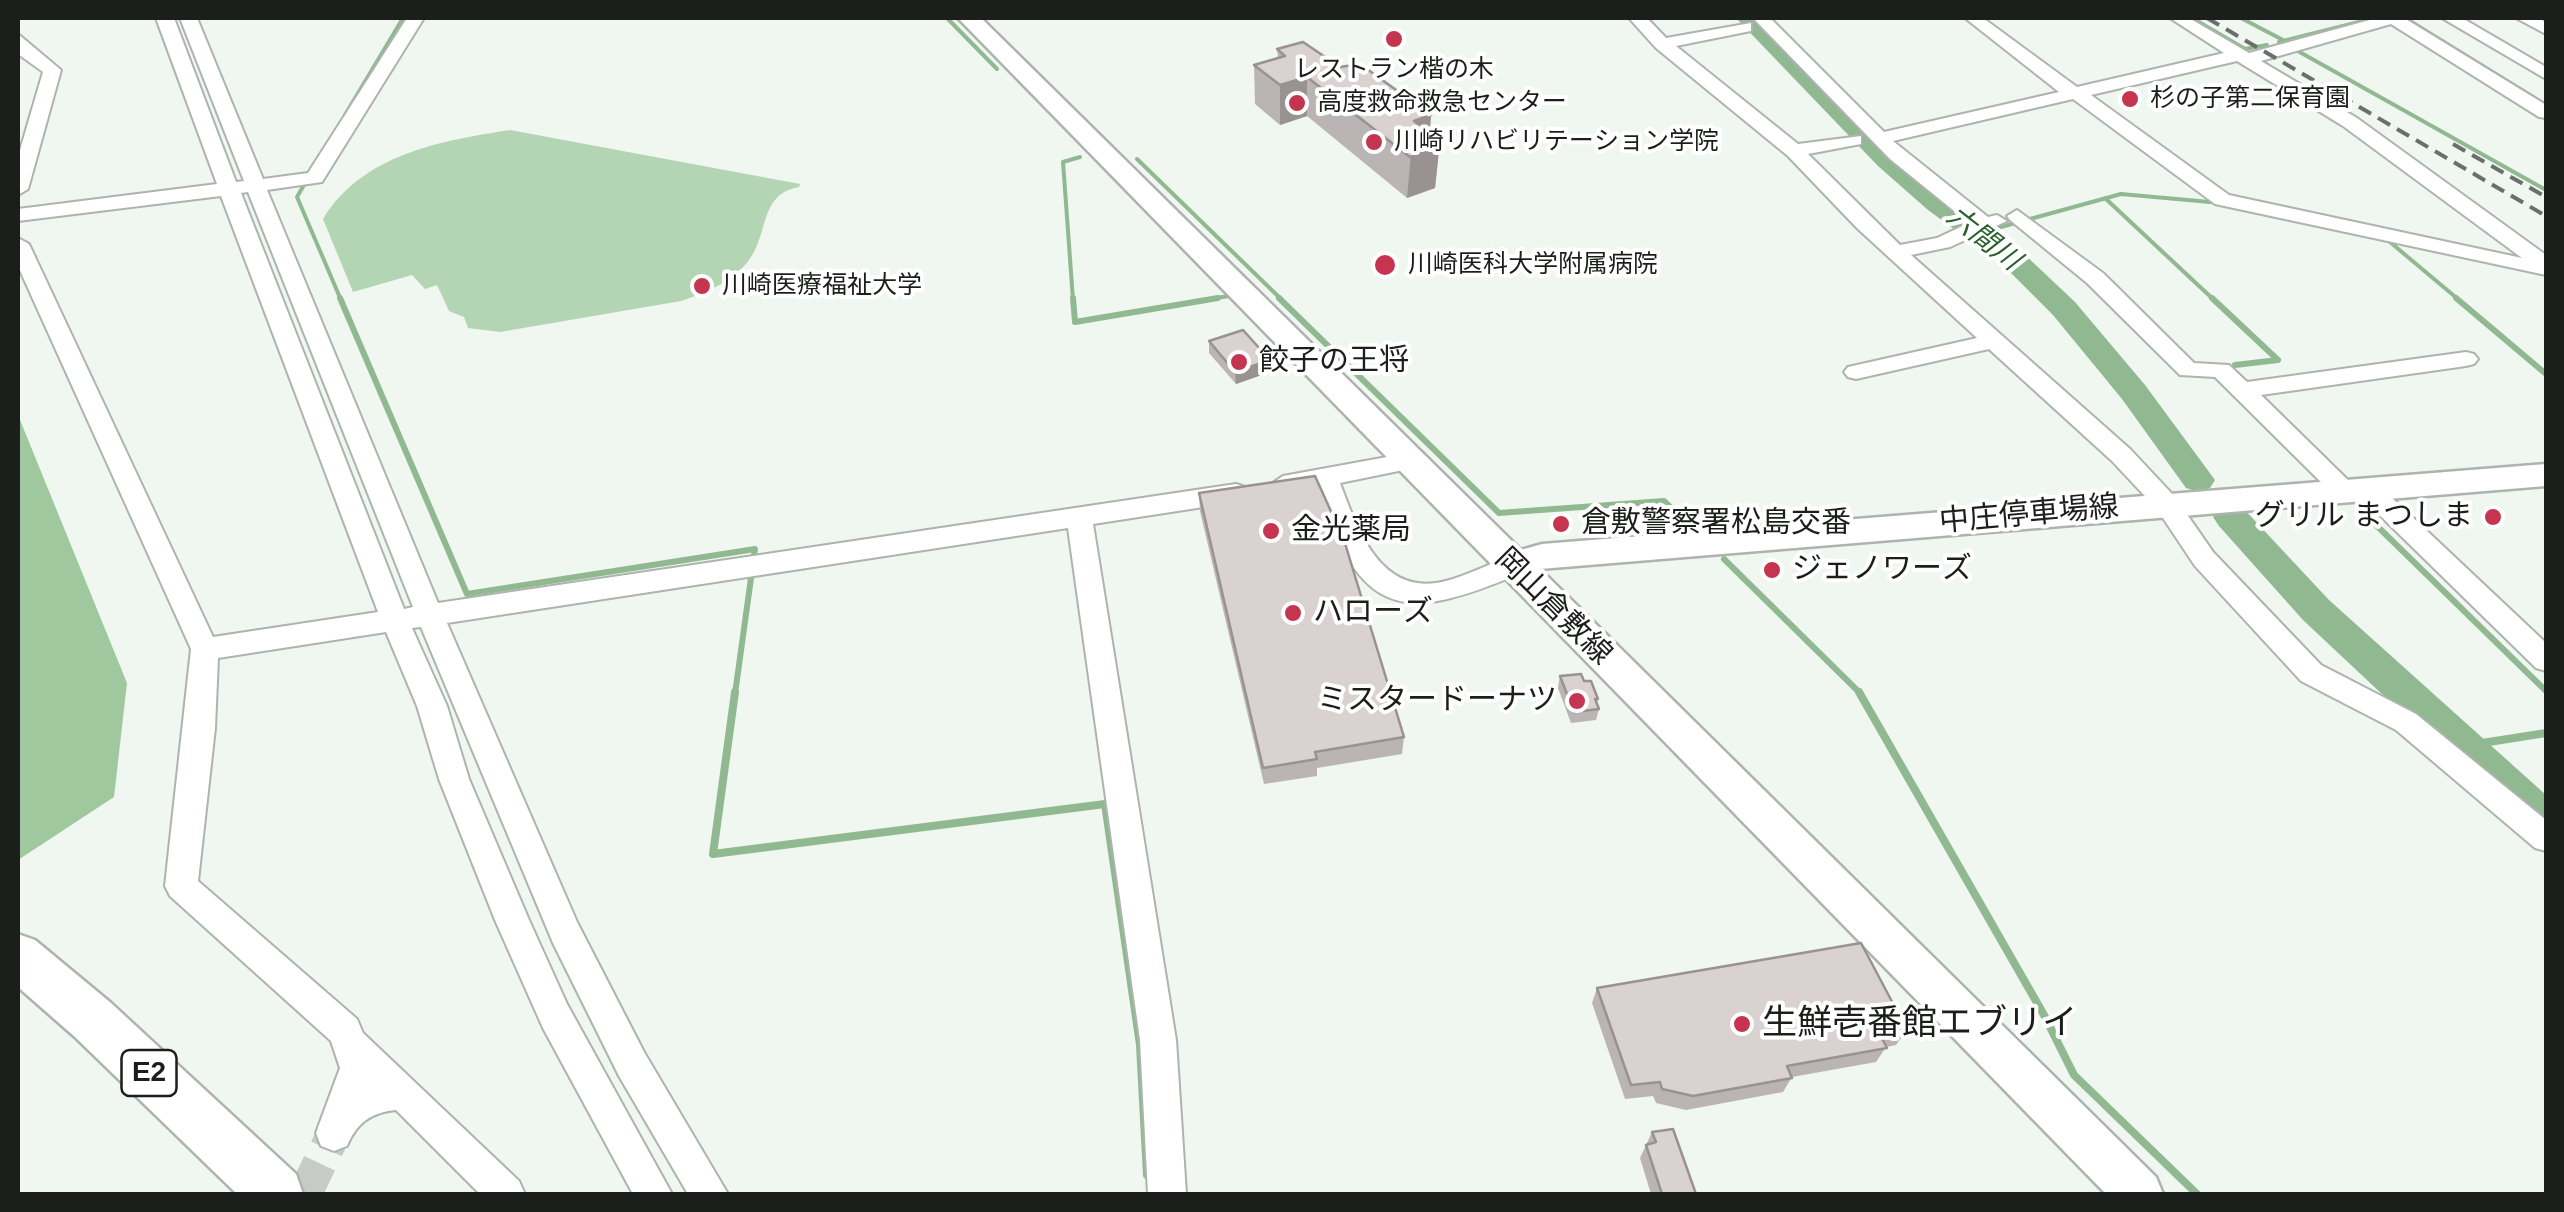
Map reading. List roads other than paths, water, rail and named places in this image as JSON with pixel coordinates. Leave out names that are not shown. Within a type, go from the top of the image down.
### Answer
[{"type":"highway","name":"E2","points":[[18,956],[94,1020],[276,1194]]},
{"type":"main road","name":"岡山倉敷線","points":[[969,18],[2139,1194]]},
{"type":"main road","name":"中庄停車場線","points":[[1512,566],[1542,556],[2166,503],[2546,476]]},
{"type":"street","points":[[165,18],[378,489],[393,536],[576,962],[649,1100],[709,1194]]},
{"type":"street","points":[[188,18],[364,549],[432,706],[454,779],[540,984],[653,1194]]},
{"type":"street","points":[[18,215],[315,178],[415,18]]},
{"type":"street","points":[[1638,18],[1662,44],[1793,150],[1894,252],[2121,455],[2166,503],[2204,559],[2311,674],[2406,722],[2546,838]]},
{"type":"street","points":[[1974,18],[2222,200],[2546,267]]},
{"type":"street","points":[[2178,18],[2364,132],[2546,267]]},
{"type":"street","points":[[1880,136],[2239,54],[2290,47],[2393,18],[2546,112]]},
{"type":"street","points":[[2451,18],[2546,74]]},
{"type":"street","points":[[2525,18],[2546,29]]},
{"type":"street","points":[[1662,44],[1753,22],[1976,227]]},
{"type":"street","points":[[18,40],[22,49],[52,70],[18,189]]},
{"type":"street","points":[[1793,150],[1854,140]]},
{"type":"street","points":[[1894,252],[1943,243],[1976,227],[2022,218],[2094,278],[2188,370],[2221,370],[2546,660]]},
{"type":"street","points":[[18,244],[205,649],[181,886],[345,1031],[358,1068],[338,1123],[371,1097],[392,1091],[404,1093]]},
{"type":"street","points":[[1856,372],[1994,341]]},
{"type":"street","points":[[2242,390],[2466,359]]},
{"type":"street","points":[[205,649],[1326,479],[1409,461]]},
{"type":"street","points":[[1326,479],[1348,543],[1398,590],[1422,595],[1461,586],[1512,566]]},
{"type":"street","points":[[1079,517],[1158,1040],[1167,1194]]},
{"type":"street","points":[[353,1046],[506,1194]]},
{"type":"waterway","points":[[345,115],[403,18]]},
{"type":"waterway","points":[[947,18],[997,69]]},
{"type":"waterway","name":"六間川","points":[[1747,18],[1888,160],[2039,282],[2111,363],[2198,480]]},
{"type":"waterway","points":[[2192,18],[2245,49],[2267,45]]},
{"type":"waterway","points":[[2241,18],[2283,40]]},
{"type":"waterway","points":[[2281,42],[2375,18]]},
{"type":"waterway","points":[[2405,18],[2546,105]]},
{"type":"waterway","points":[[2281,42],[2546,190]]},
{"type":"waterway","points":[[1073,300],[1063,162],[1080,157]]},
{"type":"waterway","points":[[1137,159],[1282,300]]},
{"type":"waterway","points":[[308,178],[297,197],[341,300]]},
{"type":"waterway","points":[[2105,198],[2121,194],[2221,203]]},
{"type":"waterway","points":[[1979,233],[2105,198]]},
{"type":"waterway","points":[[2105,198],[2214,300]]},
{"type":"waterway","points":[[2384,237],[2459,300]]},
{"type":"waterway","points":[[1203,300],[1229,296]]},
{"type":"waterway","points":[[340,298],[467,594],[755,549],[735,694]]},
{"type":"waterway","points":[[1073,298],[1075,322],[1218,298]]},
{"type":"waterway","points":[[1279,298],[1499,513],[1664,501],[1686,522]]},
{"type":"waterway","points":[[2212,298],[2278,360],[2235,365]]},
{"type":"waterway","points":[[2456,298],[2546,374]]},
{"type":"waterway","name":"六間川","points":[[2231,517],[2316,610],[2546,821]]},
{"type":"waterway","points":[[2375,524],[2546,691]]},
{"type":"waterway","points":[[1724,559],[1859,692]]},
{"type":"waterway","points":[[735,692],[713,854],[1105,804],[1140,1045],[1147,1175]]},
{"type":"waterway","points":[[1859,692],[2044,1015],[2074,1075],[2197,1194]]},
{"type":"waterway","points":[[2463,746],[2546,733]]},
{"type":"tunnel","points":[[305,1194],[334,1133]]},
{"type":"railway","points":[[2207,18],[2546,216]]},
{"type":"railway","points":[[2453,144],[2546,197]]},
{"type":"place","name":"レストラン楷の木","points":[[1394,39]]},
{"type":"place","name":"杉の子第二保育園","points":[[2130,99]]},
{"type":"place","name":"高度救命救急センター","points":[[1297,103]]},
{"type":"place","name":"川崎リハビリテーション学院","points":[[1374,142]]},
{"type":"place","name":"川崎医科大学附属病院","points":[[1385,265]]},
{"type":"place","name":"川崎医療福祉大学","points":[[702,286]]},
{"type":"place","name":"餃子の王将","points":[[1239,362]]},
{"type":"place","name":"グリル まつしま","points":[[2493,517]]},
{"type":"place","name":"倉敷警察署松島交番","points":[[1561,524]]},
{"type":"place","name":"金光薬局","points":[[1271,531]]},
{"type":"place","name":"ジェノワーズ","points":[[1772,570]]},
{"type":"place","name":"ハローズ","points":[[1293,613]]},
{"type":"place","name":"ミスタードーナツ","points":[[1577,701]]},
{"type":"place","name":"生鮮壱番館エブリイ","points":[[1742,1024]]}]
